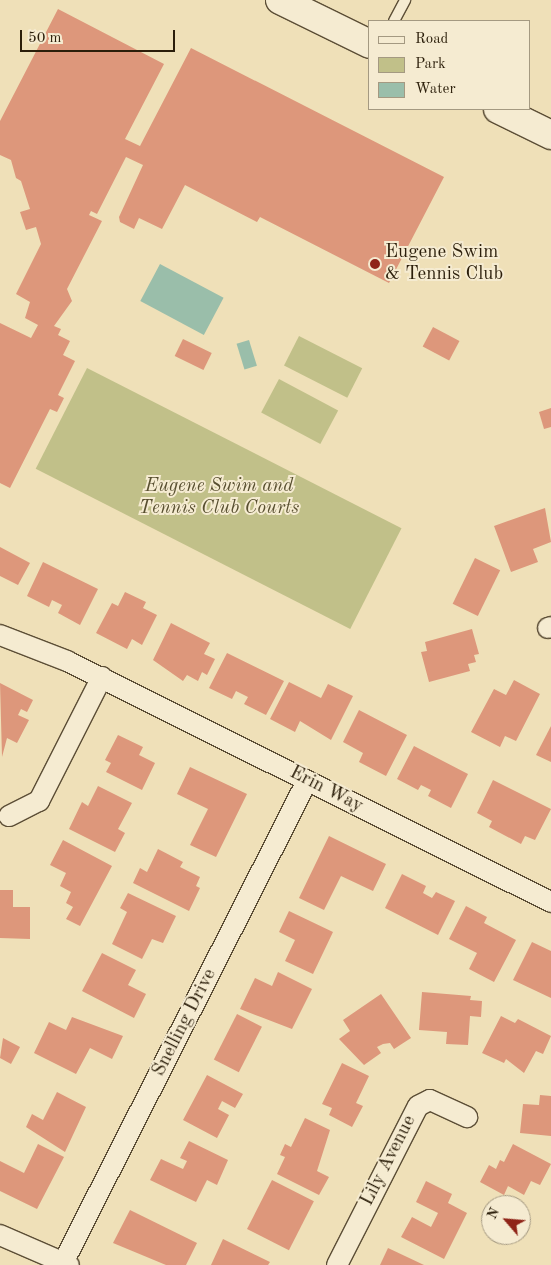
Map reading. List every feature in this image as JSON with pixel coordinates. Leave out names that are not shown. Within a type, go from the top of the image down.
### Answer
[{"type":"main road","points":[[280,0],[368,43]]},
{"type":"main road","points":[[500,110],[551,135]]},
{"type":"street","name":"Erin Way","points":[[0,635],[102,678],[551,902]]},
{"type":"street","points":[[9,816],[39,802],[102,678]]},
{"type":"street","name":"Snelling Drive","points":[[65,1264],[307,781]]},
{"type":"street","name":"Lily Avenue","points":[[336,1265],[418,1106],[430,1100],[468,1116]]},
{"type":"street","points":[[0,1235],[65,1264]]},
{"type":"lane","points":[[395,20],[405,0]]},
{"type":"green space","points":[[299,336],[362,368],[347,398],[284,365]]},
{"type":"green space","name":"Eugene Swim and Tennis Club Courts","points":[[87,368],[402,528],[350,629],[36,469]]},
{"type":"green space","points":[[279,379],[338,410],[320,444],[261,413]]},
{"type":"water","points":[[160,264],[224,298],[204,335],[140,301]]},
{"type":"water","points":[[249,340],[257,366],[244,370],[237,344]]},
{"type":"building","name":"Eugene Swim & Tennis Club","points":[[58,9],[164,64],[125,139],[140,146],[191,48],[444,177],[389,283],[260,217],[257,222],[185,185],[162,229],[139,218],[134,229],[120,222],[119,217],[143,165],[126,157],[97,214],[91,211],[89,215],[102,221],[67,289],[72,301],[54,326],[61,329],[58,335],[70,341],[63,355],[75,361],[58,395],[64,398],[57,412],[50,409],[10,488],[0,483],[0,323],[31,338],[38,325],[25,318],[30,302],[16,294],[41,244],[36,227],[26,230],[20,212],[30,209],[21,181],[16,178],[11,160],[0,155],[0,121]]},
{"type":"building","points":[[433,327],[459,341],[449,361],[423,346]]},
{"type":"building","points":[[183,339],[212,353],[203,370],[175,356]]},
{"type":"building","points":[[551,408],[551,427],[544,429],[539,412]]},
{"type":"building","points":[[545,508],[551,542],[533,549],[538,562],[511,572],[494,526]]},
{"type":"building","points":[[0,547],[30,563],[18,585],[0,576]]},
{"type":"building","points":[[475,558],[500,570],[478,616],[453,604]]},
{"type":"building","points":[[43,562],[98,589],[80,625],[58,613],[62,605],[52,600],[49,607],[27,596]]},
{"type":"building","points":[[125,592],[146,602],[143,608],[157,615],[142,645],[132,639],[127,649],[96,633],[112,603],[118,606]]},
{"type":"building","points":[[171,623],[210,643],[204,654],[215,659],[207,675],[202,672],[198,681],[187,675],[183,681],[153,660]]},
{"type":"building","points":[[472,629],[479,654],[474,655],[476,662],[468,664],[470,671],[429,682],[421,652],[427,651],[425,642]]},
{"type":"building","points":[[227,653],[284,681],[266,715],[244,704],[248,697],[236,691],[232,699],[209,688]]},
{"type":"building","points":[[514,680],[540,694],[516,741],[505,736],[500,747],[471,732],[494,689],[506,695]]},
{"type":"building","points":[[289,682],[321,698],[328,684],[353,696],[331,740],[300,721],[295,732],[270,719]]},
{"type":"building","points":[[0,683],[33,700],[27,712],[21,709],[18,715],[29,720],[17,743],[7,738],[2,757]]},
{"type":"building","points":[[359,710],[407,735],[386,776],[359,762],[363,753],[343,742]]},
{"type":"building","points":[[551,726],[551,762],[536,755]]},
{"type":"building","points":[[118,735],[143,747],[139,755],[155,763],[142,790],[106,772],[111,763],[105,760]]},
{"type":"building","points":[[414,746],[468,774],[451,808],[428,796],[431,790],[421,785],[418,790],[397,779]]},
{"type":"building","points":[[190,767],[247,794],[216,857],[190,845],[208,809],[177,794]]},
{"type":"building","points":[[493,780],[551,809],[535,840],[525,836],[521,844],[489,827],[492,821],[477,813]]},
{"type":"building","points":[[98,786],[132,803],[118,829],[125,833],[115,852],[69,829],[82,802],[88,806]]},
{"type":"building","points":[[329,836],[386,864],[373,891],[341,876],[324,910],[299,898]]},
{"type":"building","points":[[63,840],[112,866],[80,926],[66,919],[73,907],[66,903],[71,892],[60,886],[66,873],[50,865]]},
{"type":"building","points":[[158,849],[183,862],[180,867],[200,877],[196,886],[200,888],[189,911],[133,883],[140,868],[147,872]]},
{"type":"building","points":[[402,874],[426,886],[423,893],[432,898],[436,892],[455,901],[438,935],[385,908]]},
{"type":"building","points":[[0,890],[13,890],[13,907],[30,907],[30,939],[0,938]]},
{"type":"building","points":[[128,893],[176,916],[163,943],[152,939],[142,959],[112,944],[127,912],[120,908]]},
{"type":"building","points":[[466,906],[487,917],[484,923],[516,940],[494,982],[469,969],[477,953],[449,939]]},
{"type":"building","points":[[289,911],[333,932],[313,974],[285,961],[295,940],[279,932]]},
{"type":"building","points":[[532,942],[551,951],[551,998],[513,980]]},
{"type":"building","points":[[102,953],[136,970],[128,985],[146,994],[134,1018],[82,991]]},
{"type":"building","points":[[278,972],[312,989],[292,1029],[240,1009],[255,978],[272,986]]},
{"type":"building","points":[[422,992],[471,996],[470,1000],[482,1001],[481,1017],[470,1016],[468,1045],[446,1044],[447,1032],[419,1030]]},
{"type":"building","points":[[381,994],[411,1038],[394,1049],[390,1043],[377,1047],[381,1053],[364,1065],[339,1039],[350,1031],[343,1020]]},
{"type":"building","points":[[237,1014],[262,1027],[239,1072],[214,1059]]},
{"type":"building","points":[[501,1016],[515,1023],[518,1019],[551,1036],[543,1054],[536,1051],[524,1073],[506,1059],[504,1063],[482,1053]]},
{"type":"building","points":[[72,1017],[123,1036],[112,1059],[90,1048],[76,1074],[34,1053],[49,1022],[66,1030]]},
{"type":"building","points":[[3,1038],[20,1047],[11,1064],[0,1058]]},
{"type":"building","points":[[342,1063],[369,1076],[356,1103],[363,1106],[352,1127],[329,1115],[332,1108],[322,1104]]},
{"type":"building","points":[[207,1075],[243,1094],[235,1108],[222,1101],[218,1109],[229,1115],[217,1138],[183,1120]]},
{"type":"building","points":[[57,1092],[86,1107],[65,1152],[26,1127],[32,1114],[43,1120]]},
{"type":"building","points":[[540,1095],[551,1096],[551,1136],[520,1133],[523,1104],[539,1105]]},
{"type":"building","points":[[305,1118],[330,1130],[317,1171],[329,1177],[319,1195],[277,1174],[285,1157],[280,1155],[285,1144],[291,1147]]},
{"type":"building","points":[[189,1141],[228,1160],[217,1185],[207,1180],[196,1202],[150,1180],[161,1159],[183,1169],[187,1161],[180,1158]]},
{"type":"building","points":[[38,1144],[64,1157],[37,1209],[0,1191],[0,1161],[24,1173]]},
{"type":"building","points":[[513,1144],[551,1164],[540,1185],[531,1181],[524,1195],[508,1186],[504,1195],[480,1182],[489,1165],[496,1169],[500,1160],[504,1162]]},
{"type":"building","points":[[272,1180],[314,1201],[289,1250],[247,1229]]},
{"type":"building","points":[[426,1181],[452,1194],[448,1203],[467,1213],[444,1259],[401,1237],[412,1217],[431,1227],[438,1213],[416,1202]]},
{"type":"building","points":[[130,1210],[197,1243],[186,1265],[166,1265],[113,1243]]},
{"type":"building","points":[[223,1239],[270,1262],[268,1265],[211,1265]]},
{"type":"building","points":[[388,1248],[424,1265],[380,1265]]},
{"type":"place","name":"Eugene Swim & Tennis Club","points":[[375,264]]}]
